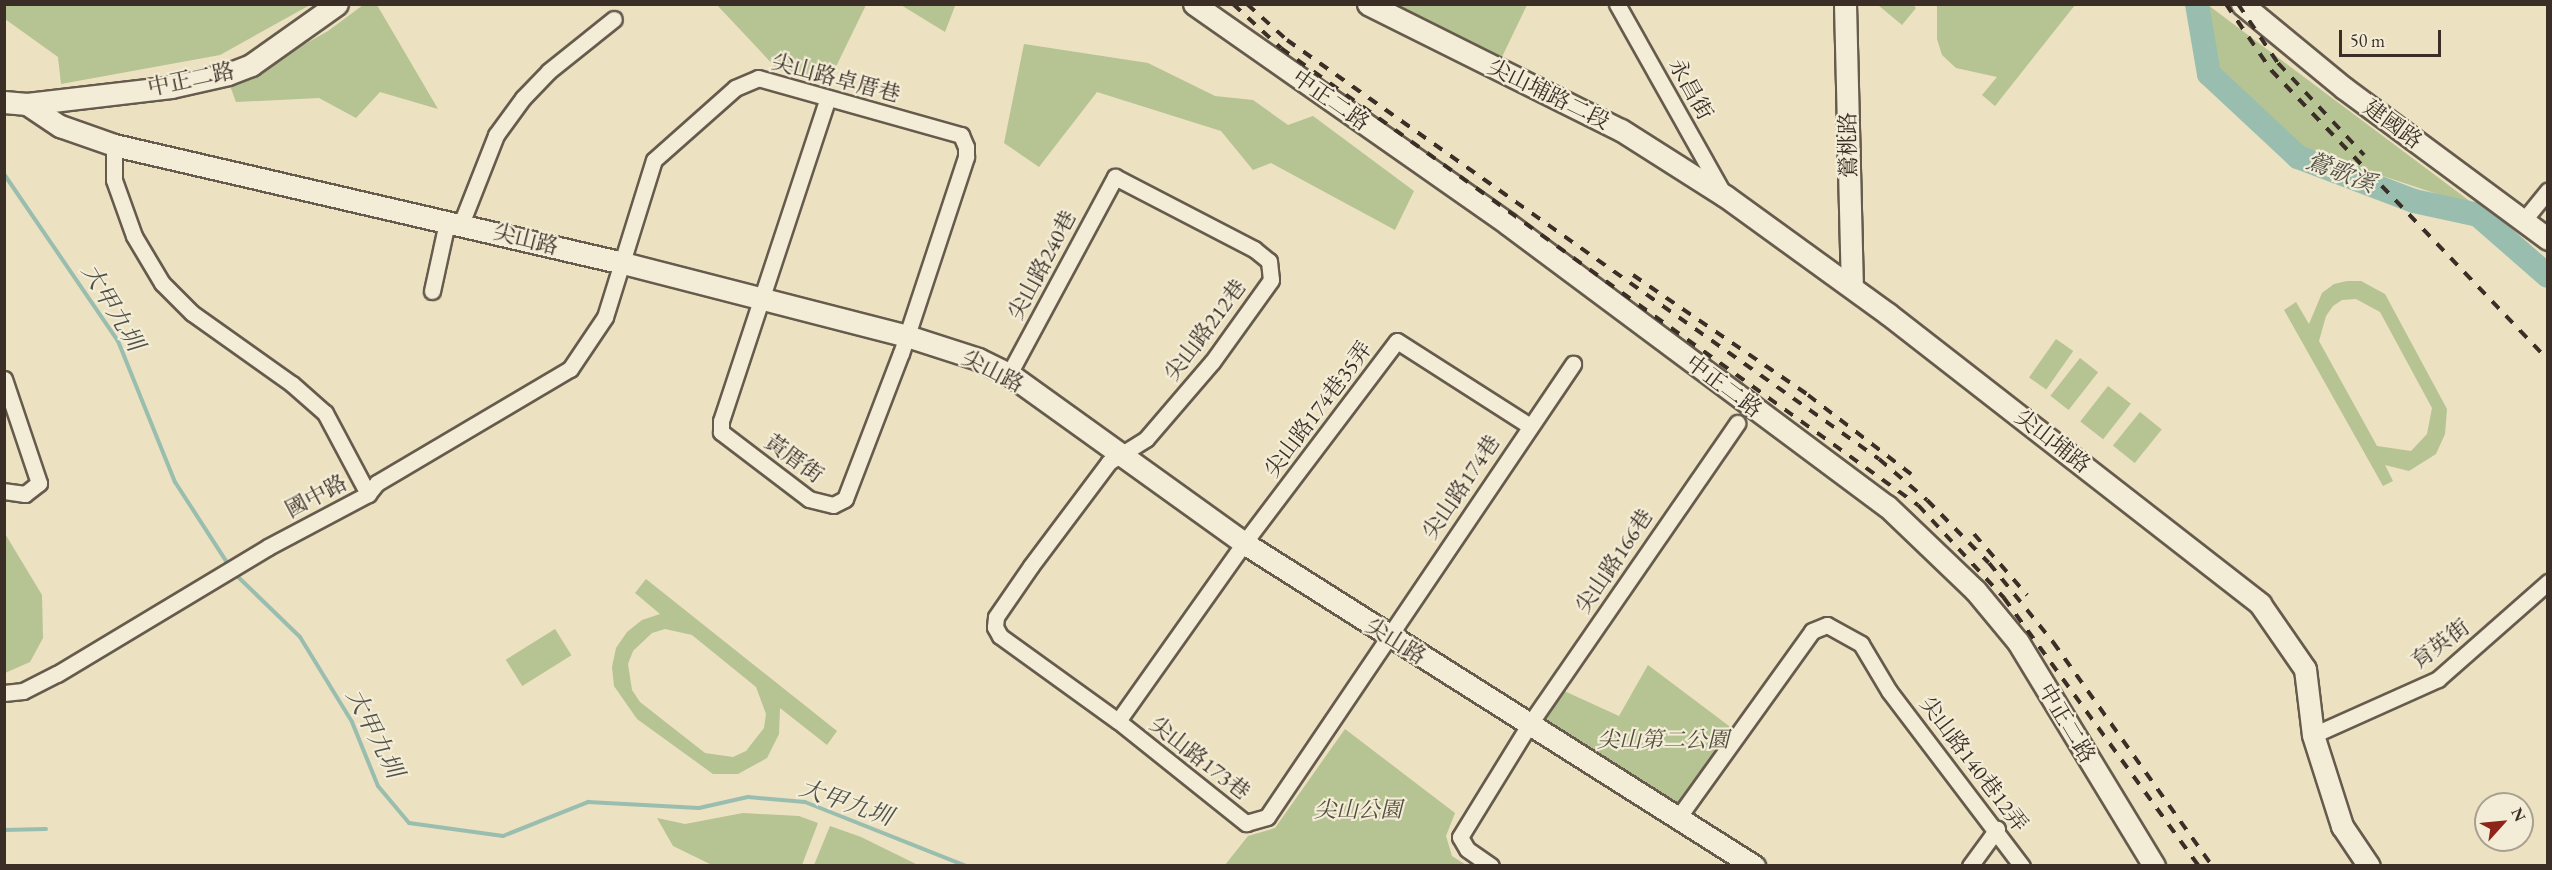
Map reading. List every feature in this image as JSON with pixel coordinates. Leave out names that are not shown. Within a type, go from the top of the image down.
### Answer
[{"type":"street","name":"中正二路","points":[[4,102],[27,104],[171,87],[228,74],[260,59],[337,4]]},
{"type":"street","name":"尖山埔路二段","points":[[1368,4],[1621,130],[1725,196]]},
{"type":"street","name":"永昌街","points":[[1617,4],[1725,196]]},
{"type":"street","name":"鶯桃路","points":[[1845,4],[1852,286]]},
{"type":"street","name":"建國路","points":[[2242,4],[2344,88],[2547,239]]},
{"type":"street","name":"中正二路","points":[[1199,6],[1508,224],[1887,506],[1975,590],[2018,642],[2154,866]]},
{"type":"street","points":[[432,291],[454,223],[496,135],[523,98],[549,71],[614,20]]},
{"type":"street","name":"尖山路卓厝巷","points":[[623,263],[644,181],[654,160],[735,88],[758,78],[961,135],[966,157],[907,336]]},
{"type":"street","points":[[762,299],[828,98]]},
{"type":"street","name":"尖山路","points":[[27,104],[60,126],[114,145],[623,263],[907,336],[978,359],[1009,374],[1121,457],[1244,543],[1529,725],[1680,815],[1754,866]]},
{"type":"street","points":[[114,145],[114,180],[134,237],[162,283],[192,313],[292,384],[325,413],[368,494]]},
{"type":"street","name":"尖山路212巷","points":[[995,627],[996,617],[1031,566],[1109,462],[1121,457],[1146,439],[1212,362],[1271,280],[1269,261],[1254,249],[1189,218],[1115,177]]},
{"type":"street","name":"尖山路240巷","points":[[1009,374],[1115,177]]},
{"type":"street","points":[[2524,220],[2547,190]]},
{"type":"street","name":"尖山埔路","points":[[1725,196],[1852,286],[2260,604],[2305,669],[2313,735],[2342,826],[2369,866]]},
{"type":"street","name":"國中路","points":[[4,693],[23,691],[57,674],[231,569],[368,494],[377,483],[570,369],[605,317],[623,263]]},
{"type":"street","name":"黃厝街","points":[[762,299],[721,432],[809,499],[821,504],[833,505],[845,499],[907,336]]},
{"type":"street","name":"尖山路174巷35弄","points":[[1244,543],[1397,341],[1530,426]]},
{"type":"street","name":"尖山路174巷","points":[[1388,637],[1573,364]]},
{"type":"street","points":[[4,379],[36,466],[39,483],[25,494],[4,491]]},
{"type":"street","name":"尖山路166巷","points":[[1491,866],[1467,849],[1460,837],[1529,725],[1737,423]]},
{"type":"street","points":[[1118,722],[1244,543]]},
{"type":"street","name":"育英街","points":[[2313,735],[2438,679],[2547,582]]},
{"type":"street","name":"尖山路140巷12弄","points":[[1680,815],[1812,631],[1827,625],[1839,629],[1861,644],[1889,691],[1997,829],[2022,866]]},
{"type":"street","name":"尖山路173巷","points":[[995,627],[1000,636],[1118,722],[1246,823],[1267,817],[1388,637]]},
{"type":"street","points":[[1970,866],[1997,829]]},
{"type":"green space","points":[[5,4],[310,5],[220,55],[61,84],[58,57],[5,19]]},
{"type":"green space","points":[[363,5],[377,5],[438,109],[380,92],[356,118],[319,98],[236,102],[230,86],[328,31]]},
{"type":"green space","points":[[717,5],[866,5],[828,83],[778,70]]},
{"type":"green space","points":[[901,5],[955,6],[945,32]]},
{"type":"green space","points":[[1388,5],[1527,5],[1500,61]]},
{"type":"green space","points":[[1878,5],[1913,5],[1916,8],[1902,25]]},
{"type":"green space","points":[[1937,5],[2075,5],[1995,106],[1982,95],[1997,77],[1956,68],[1942,55],[1937,39]]},
{"type":"green space","points":[[2207,5],[2479,208],[2296,147],[2220,69]]},
{"type":"green space","points":[[1024,44],[1148,63],[1215,96],[1253,100],[1288,125],[1313,116],[1414,191],[1395,230],[1271,163],[1253,170],[1221,131],[1097,92],[1039,167],[1004,143]]},
{"type":"green space","points":[[2361,281],[2385,294],[2447,409],[2445,434],[2436,454],[2409,471],[2385,465],[2393,481],[2383,486],[2284,310],[2296,302],[2309,324],[2322,293],[2334,284]],"holes":[[[2356,299],[2380,312],[2432,408],[2427,434],[2411,451],[2377,446],[2319,341],[2326,316],[2333,306],[2342,300]]]},
{"type":"green space","points":[[2056,339],[2073,351],[2046,390],[2029,378]]},
{"type":"green space","points":[[2080,358],[2098,372],[2069,410],[2050,396]]},
{"type":"green space","points":[[2108,386],[2131,404],[2103,439],[2080,421]]},
{"type":"green space","points":[[2140,412],[2162,430],[2135,463],[2113,445]]},
{"type":"green space","points":[[4,532],[42,595],[43,638],[30,662],[5,673]]},
{"type":"green space","points":[[646,579],[837,731],[827,745],[780,708],[779,734],[767,758],[738,774],[713,774],[637,719],[614,686],[612,667],[616,648],[627,632],[642,620],[660,614],[635,593]],"holes":[[[665,629],[692,635],[756,687],[766,714],[764,728],[746,751],[733,757],[705,753],[640,702],[632,690],[628,664],[633,651],[652,633]]]},
{"type":"green space","points":[[555,629],[571,655],[522,686],[506,660]]},
{"type":"green space","name":"尖山第二公園","points":[[1648,665],[1733,729],[1679,809],[1539,723],[1562,690],[1619,716]]},
{"type":"green space","name":"尖山公園","points":[[1345,729],[1455,813],[1446,836],[1452,856],[1466,865],[1225,865],[1248,836],[1275,828]]},
{"type":"green space","points":[[743,813],[799,816],[818,823],[802,865],[712,865],[673,846],[657,818],[685,824]]},
{"type":"green space","points":[[830,826],[861,837],[918,865],[814,865]]},
{"type":"waterway","name":"鶯歌溪","points":[[2197,4],[2209,74],[2298,157],[2414,201],[2478,215],[2548,276]]},
{"type":"waterway","name":"大甲九圳","points":[[4,174],[118,341],[175,482],[230,567]]},
{"type":"waterway","name":"大甲九圳","points":[[234,573],[300,637],[352,722],[378,786],[409,823],[503,836],[588,802],[699,808],[748,797],[805,802],[966,866]]},
{"type":"waterway","points":[[4,830],[46,829]]},
{"type":"railway","points":[[1233,4],[1281,48],[1918,505],[2004,598],[2199,866]]},
{"type":"railway","points":[[1247,4],[1287,40],[1879,459],[1927,500],[1989,563],[2053,642],[2212,866]]},
{"type":"railway","points":[[2226,4],[2271,70],[2548,360]]},
{"type":"railway","points":[[2238,4],[2278,63],[2364,155]]},
{"type":"railway","points":[[1633,275],[1808,395],[1911,474]]},
{"type":"railway","points":[[1974,534],[2027,595]]}]
